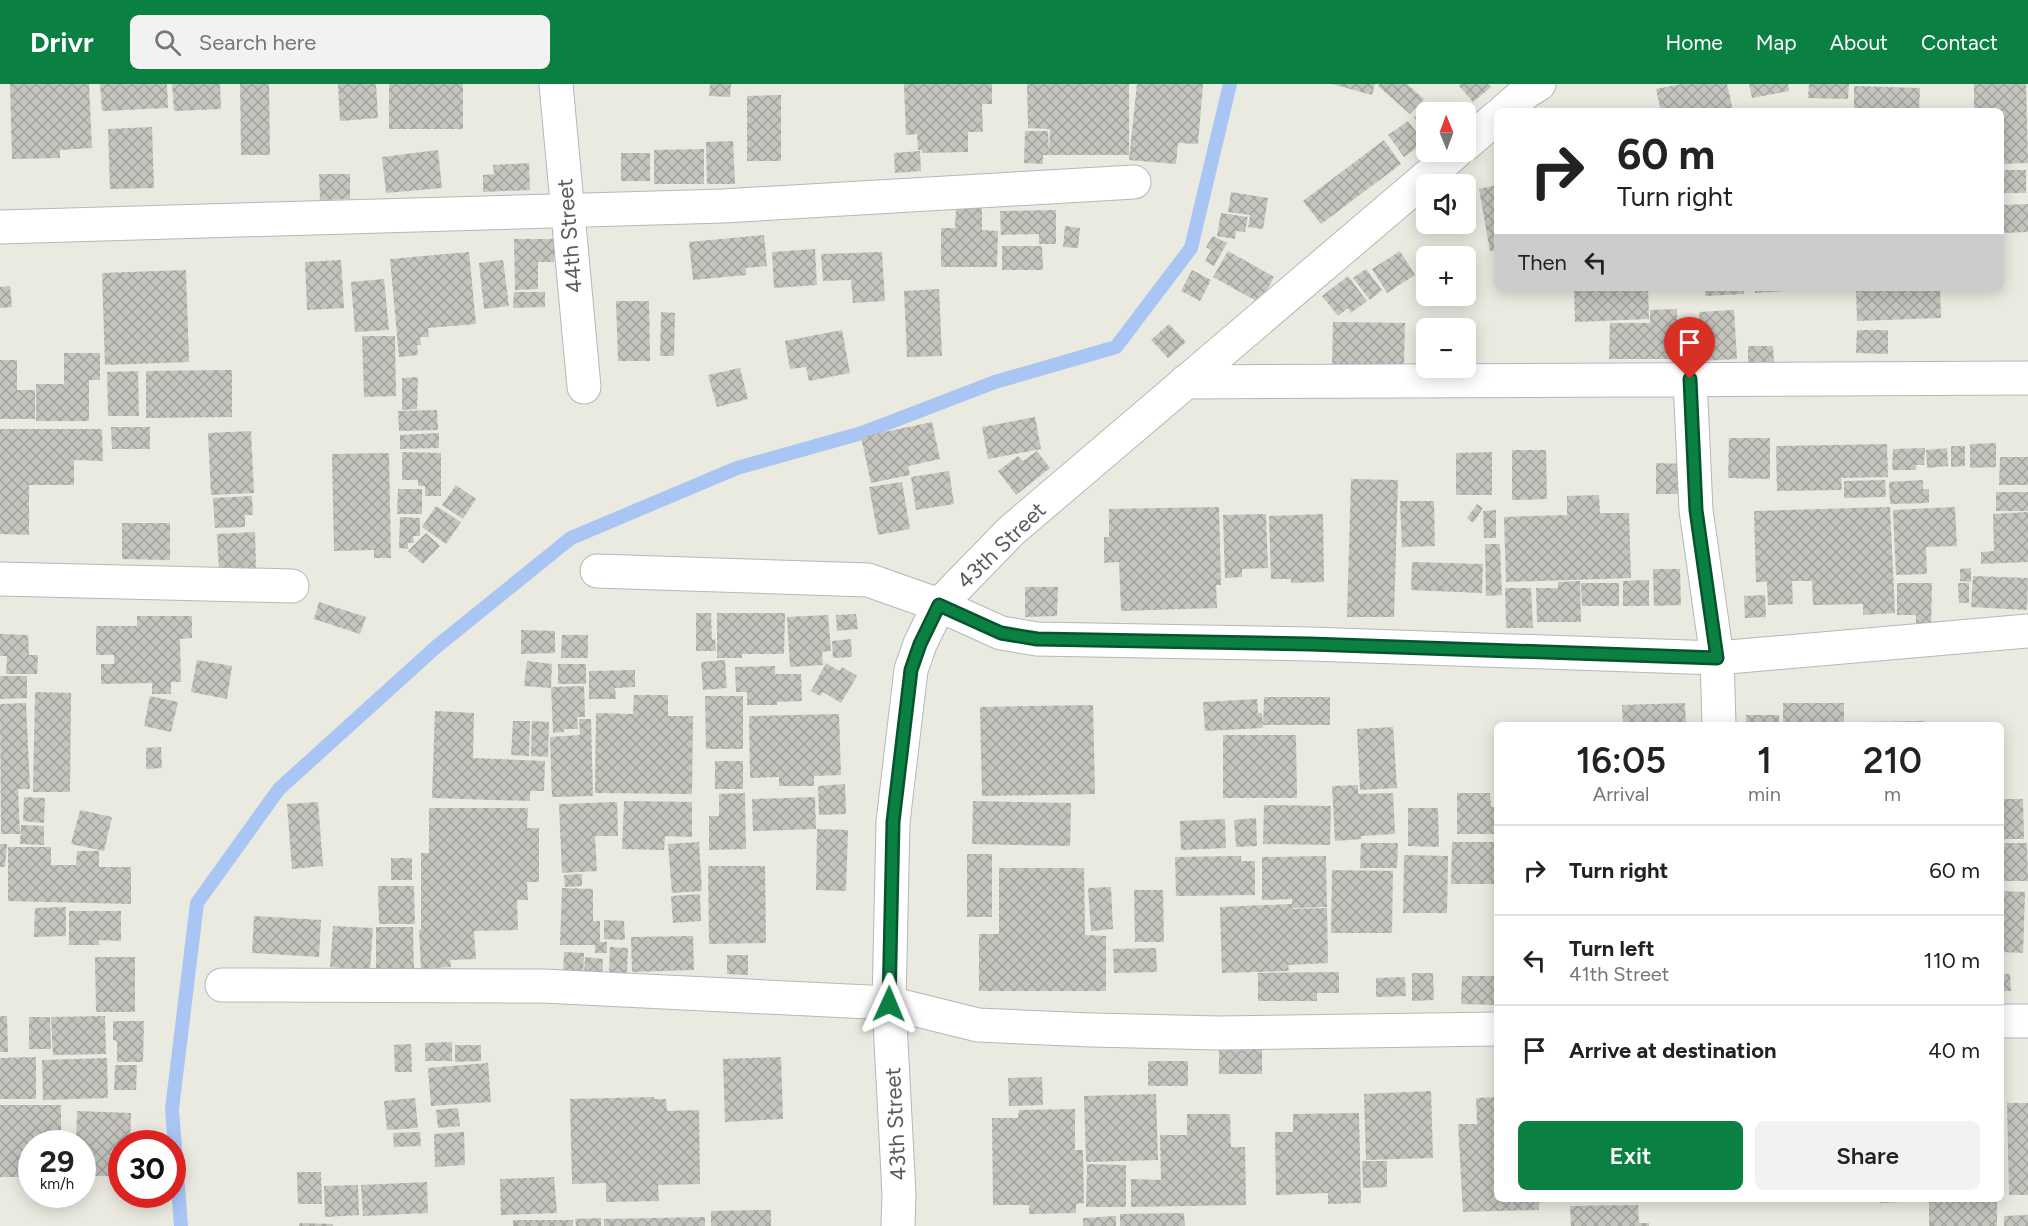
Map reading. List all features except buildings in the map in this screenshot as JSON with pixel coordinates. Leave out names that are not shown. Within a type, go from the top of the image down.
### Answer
[{"type":"street","name":"44th Street","points":[[556,84],[584,387]]},
{"type":"street","points":[[1507,108],[1539,84]]},
{"type":"street","points":[[1476,135],[1494,120]]},
{"type":"street","name":"43th Street","points":[[898,1226],[899,1194],[889,1004],[893,822],[911,670],[920,644],[939,605],[1011,531],[1444,162]]},
{"type":"street","points":[[0,227],[723,206],[1134,182]]},
{"type":"street","points":[[1185,382],[2028,378]]},
{"type":"street","points":[[1690,379],[1696,510],[1717,658],[1719,722]]},
{"type":"street","points":[[597,571],[868,580],[939,605],[1001,633],[1037,639],[1310,644],[1717,658],[2028,631]]},
{"type":"street","points":[[0,579],[292,586]]},
{"type":"street","points":[[222,985],[543,986],[889,1004],[978,1024],[1092,1030],[1219,1033],[1494,1029]]},
{"type":"street","points":[[2004,1021],[2028,1021]]},
{"type":"waterway","points":[[181,1226],[172,1109],[197,903],[279,789],[436,647],[571,538],[737,468],[862,433],[995,382],[1116,347],[1191,248],[1230,84]]},
{"type":"route","points":[[889,1004],[893,822],[911,670],[920,644],[939,605],[1001,633],[1037,639],[1310,644],[1717,658],[1696,510],[1690,379]]}]
